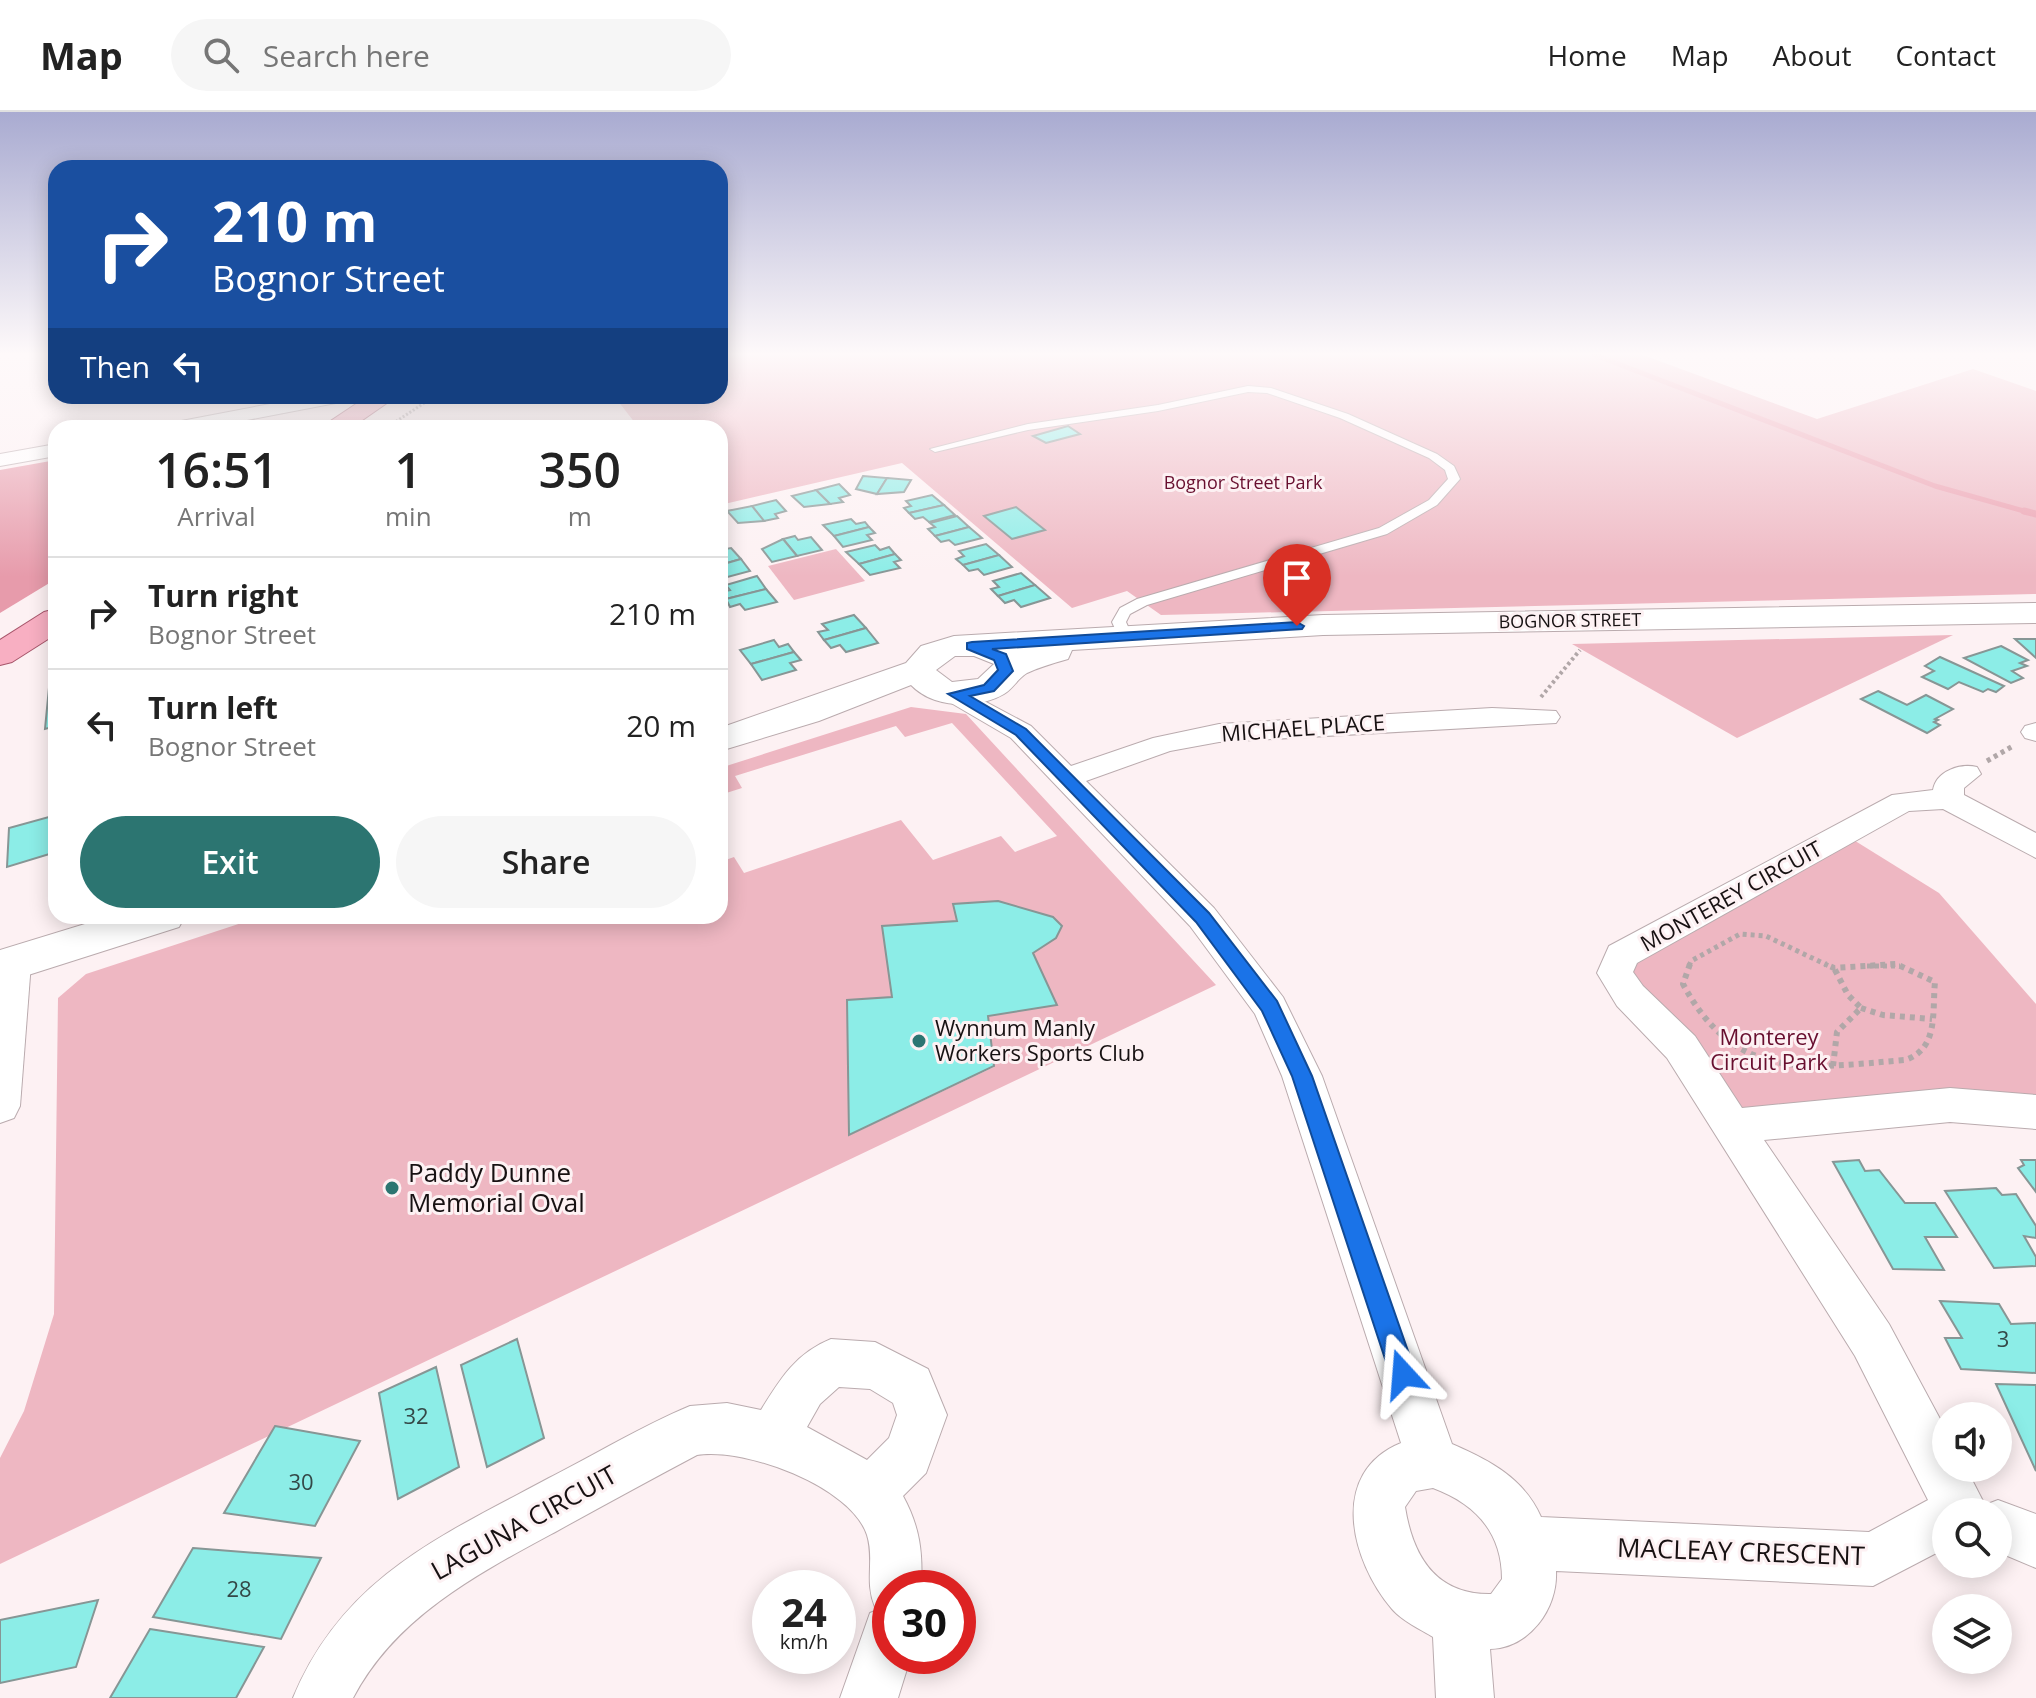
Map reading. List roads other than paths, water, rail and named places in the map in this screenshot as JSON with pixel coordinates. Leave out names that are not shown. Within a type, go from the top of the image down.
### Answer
[{"type":"main road","points":[[0,631],[48,602]]},
{"type":"main road","points":[[0,655],[48,624]]},
{"type":"street","points":[[0,460],[48,451]]},
{"type":"street","name":"BOGNOR STREET","points":[[938,685],[923,660],[932,653],[950,647],[1323,625],[2036,613]]},
{"type":"street","name":"BOGNOR STREET","points":[[728,737],[806,713],[938,685],[982,691],[1003,676],[1045,655],[1115,639]]},
{"type":"street","points":[[972,646],[1001,657],[1003,676],[1021,732]]},
{"type":"street","points":[[938,685],[1021,732],[1202,917],[1270,1007],[1302,1076],[1433,1463]]},
{"type":"street","name":"MICHAEL PLACE","points":[[1065,778],[1163,744],[1219,733],[1492,716],[1546,717]]},
{"type":"street","name":"MONTEREY CIRCUIT","points":[[1956,1498],[1872,1340],[1681,1047],[1630,996],[1615,973],[1622,955],[1903,802],[1957,786],[2036,847]]},
{"type":"street","points":[[0,1106],[6,965],[137,924]]},
{"type":"street","points":[[1732,1126],[1950,1105],[2036,1112]]},
{"type":"street","points":[[772,1439],[803,1387],[831,1363],[875,1366],[911,1386],[922,1415],[908,1455],[869,1494]]},
{"type":"street","name":"LAGUNA CIRCUIT","points":[[322,1698],[348,1650],[399,1598],[446,1562],[690,1431],[714,1427],[737,1429],[772,1439],[838,1470],[869,1494],[891,1526],[895,1570]]},
{"type":"street","points":[[1433,1463],[1467,1474],[1503,1504],[1526,1543],[1530,1587],[1505,1621],[1460,1622],[1413,1592],[1385,1551],[1378,1500],[1402,1468],[1433,1463]]},
{"type":"street","name":"MACLEAY CRESCENT","points":[[1526,1543],[1873,1559],[1932,1532]]},
{"type":"street","points":[[2012,1532],[2036,1541]]},
{"type":"street","points":[[1460,1622],[1465,1698]]},
{"type":"street","points":[[869,1698],[877,1674]]},
{"type":"lane","points":[[935,449],[1019,429]]},
{"type":"lane","points":[[1115,639],[1125,611],[1142,602],[1383,531],[1448,491],[1454,479],[1450,468],[1433,456],[1373,429]]},
{"type":"waterway","points":[[1787,429],[1935,486],[2031,513]]},
{"type":"waterway","points":[[2024,511],[2036,514]]},
{"type":"place","name":"Wynnum Manly Workers Sports Club","points":[[919,1041]]},
{"type":"place","name":"Paddy Dunne Memorial Oval","points":[[392,1188]]},
{"type":"park label","name":"Bognor Street Park","points":[[1243,483]]},
{"type":"park label","name":"Monterey Circuit Park","points":[[1769,1050]]}]
